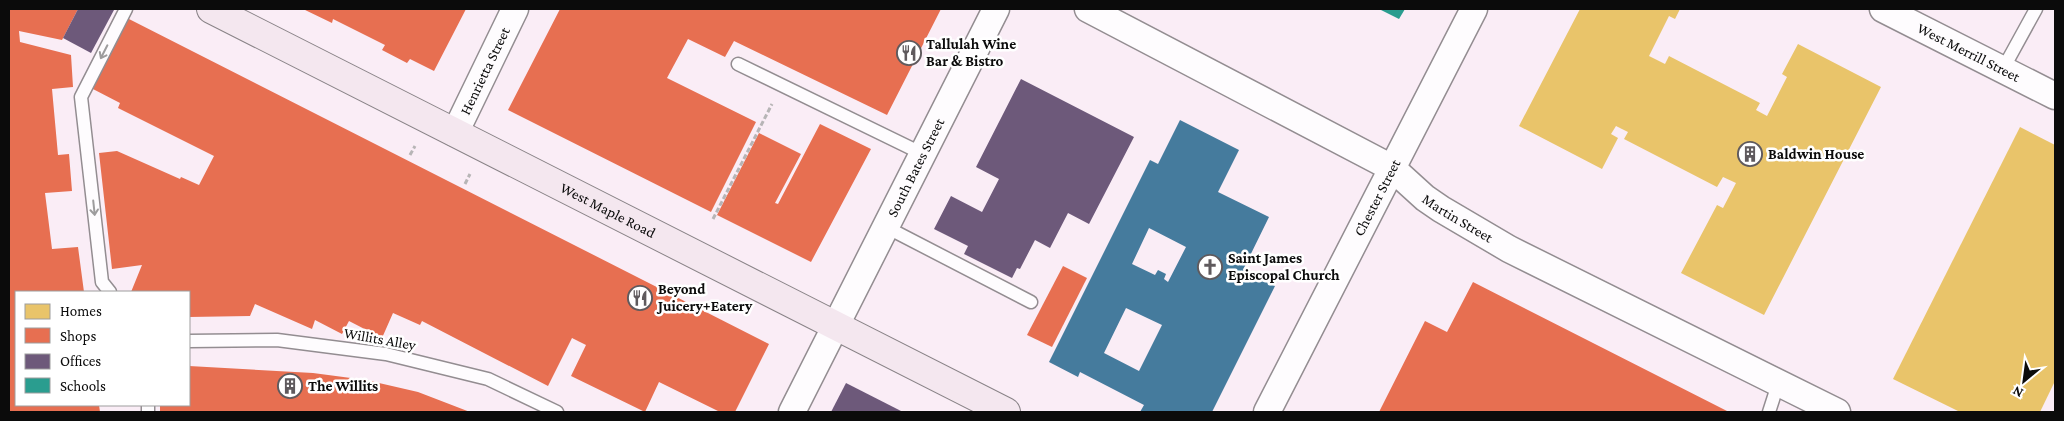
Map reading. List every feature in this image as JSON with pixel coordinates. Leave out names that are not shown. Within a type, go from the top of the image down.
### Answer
[{"type":"main road","name":"West Maple Road","points":[[211,9],[1006,412]]},
{"type":"street","name":"Henrietta Street","points":[[455,133],[515,9]]},
{"type":"street","name":"South Bates Street","points":[[792,412],[996,9]]},
{"type":"street","name":"Martin Street","points":[[1088,9],[1392,168],[1425,198],[1509,249],[1778,384],[1821,409]]},
{"type":"street","name":"Chester Street","points":[[1267,412],[1474,9]]},
{"type":"street","name":"West Merrill Street","points":[[1883,9],[2055,96]]},
{"type":"lane","points":[[109,291],[102,282],[81,97],[126,9]]},
{"type":"lane","points":[[2003,69],[2036,9]]},
{"type":"lane","points":[[738,64],[923,154]]},
{"type":"lane","points":[[886,227],[1031,302]]},
{"type":"lane","name":"Willits Alley","points":[[190,341],[276,340],[386,354],[488,379],[557,412]]},
{"type":"lane","points":[[1770,412],[1778,384]]},
{"type":"path","points":[[713,219],[764,119]]},
{"type":"building: Homes","name":"Baldwin House","points":[[1580,9],[1680,9],[1675,19],[1669,16],[1649,56],[1665,64],[1669,56],[1760,103],[1756,110],[1767,116],[1787,77],[1782,74],[1798,44],[1881,87],[1764,315],[1681,273],[1717,205],[1723,208],[1736,183],[1723,177],[1717,187],[1624,139],[1628,132],[1616,126],[1611,134],[1618,138],[1602,169],[1519,126]]},
{"type":"building: Homes","points":[[2020,127],[2055,145],[2055,381],[2040,412],[1960,412],[1893,379]]},
{"type":"building: Shops","points":[[9,9],[78,9],[62,40],[19,31],[20,42],[71,55],[73,87],[52,89],[58,155],[69,154],[72,191],[45,193],[52,249],[78,247],[84,291],[15,291],[15,406],[99,406],[100,412],[9,412]]},
{"type":"building: Shops","points":[[303,9],[466,9],[434,71],[410,59],[407,63],[382,50],[385,45],[333,19],[332,23]]},
{"type":"building: Shops","points":[[560,9],[941,9],[887,115],[734,41],[725,57],[688,39],[667,78],[756,122],[711,212],[508,110]]},
{"type":"building: Shops","points":[[127,18],[769,344],[735,412],[720,412],[659,382],[645,412],[571,376],[586,345],[572,338],[548,386],[422,321],[420,325],[393,313],[382,338],[349,321],[342,334],[315,320],[312,329],[255,304],[250,316],[190,317],[190,291],[131,291],[142,265],[112,269],[99,153],[117,151],[180,179],[181,177],[199,185],[214,156],[118,108],[120,103],[91,88]]},
{"type":"building: Shops","points":[[820,124],[871,149],[811,262],[717,215],[759,133],[801,154],[775,203],[778,204]]},
{"type":"building: Shops","points":[[1063,266],[1087,278],[1052,347],[1027,335]]},
{"type":"building: Shops","points":[[1473,282],[1729,412],[1379,412],[1425,321],[1447,332]]},
{"type":"building: Shops","name":"The Willits","points":[[190,366],[313,373],[366,380],[418,392],[470,412],[160,412],[160,406],[190,406]]},
{"type":"building: Offices","points":[[78,9],[114,10],[91,53],[63,38]]},
{"type":"building: Offices","points":[[1021,79],[1134,137],[1089,224],[1068,213],[1050,248],[1035,240],[1020,269],[1017,268],[1012,278],[964,254],[968,246],[934,229],[951,196],[982,212],[999,179],[976,167]]},
{"type":"building: Offices","points":[[846,383],[903,412],[831,412]]},
{"type":"building: Schools","points":[[1379,9],[1405,9],[1399,19]]},
{"type":"building: Public","name":"Saint James Episcopal Church","points":[[1180,120],[1239,150],[1218,192],[1269,217],[1243,270],[1275,286],[1212,412],[1140,412],[1144,405],[1080,372],[1078,377],[1049,362],[1150,160],[1158,164]],"holes":[[[1149,228],[1186,247],[1168,282],[1164,279],[1166,274],[1158,270],[1155,275],[1132,264]],[[1126,308],[1162,325],[1139,371],[1104,353]]]},
{"type":"place","name":"Tallulah Wine Bar & Bistro","points":[[909,53]]},
{"type":"place","name":"Baldwin House","points":[[1750,154]]},
{"type":"place","name":"Saint James Episcopal Church","points":[[1210,267]]},
{"type":"place","name":"Beyond Juicery+Eatery","points":[[640,298]]},
{"type":"place","name":"The Willits","points":[[290,386]]}]
